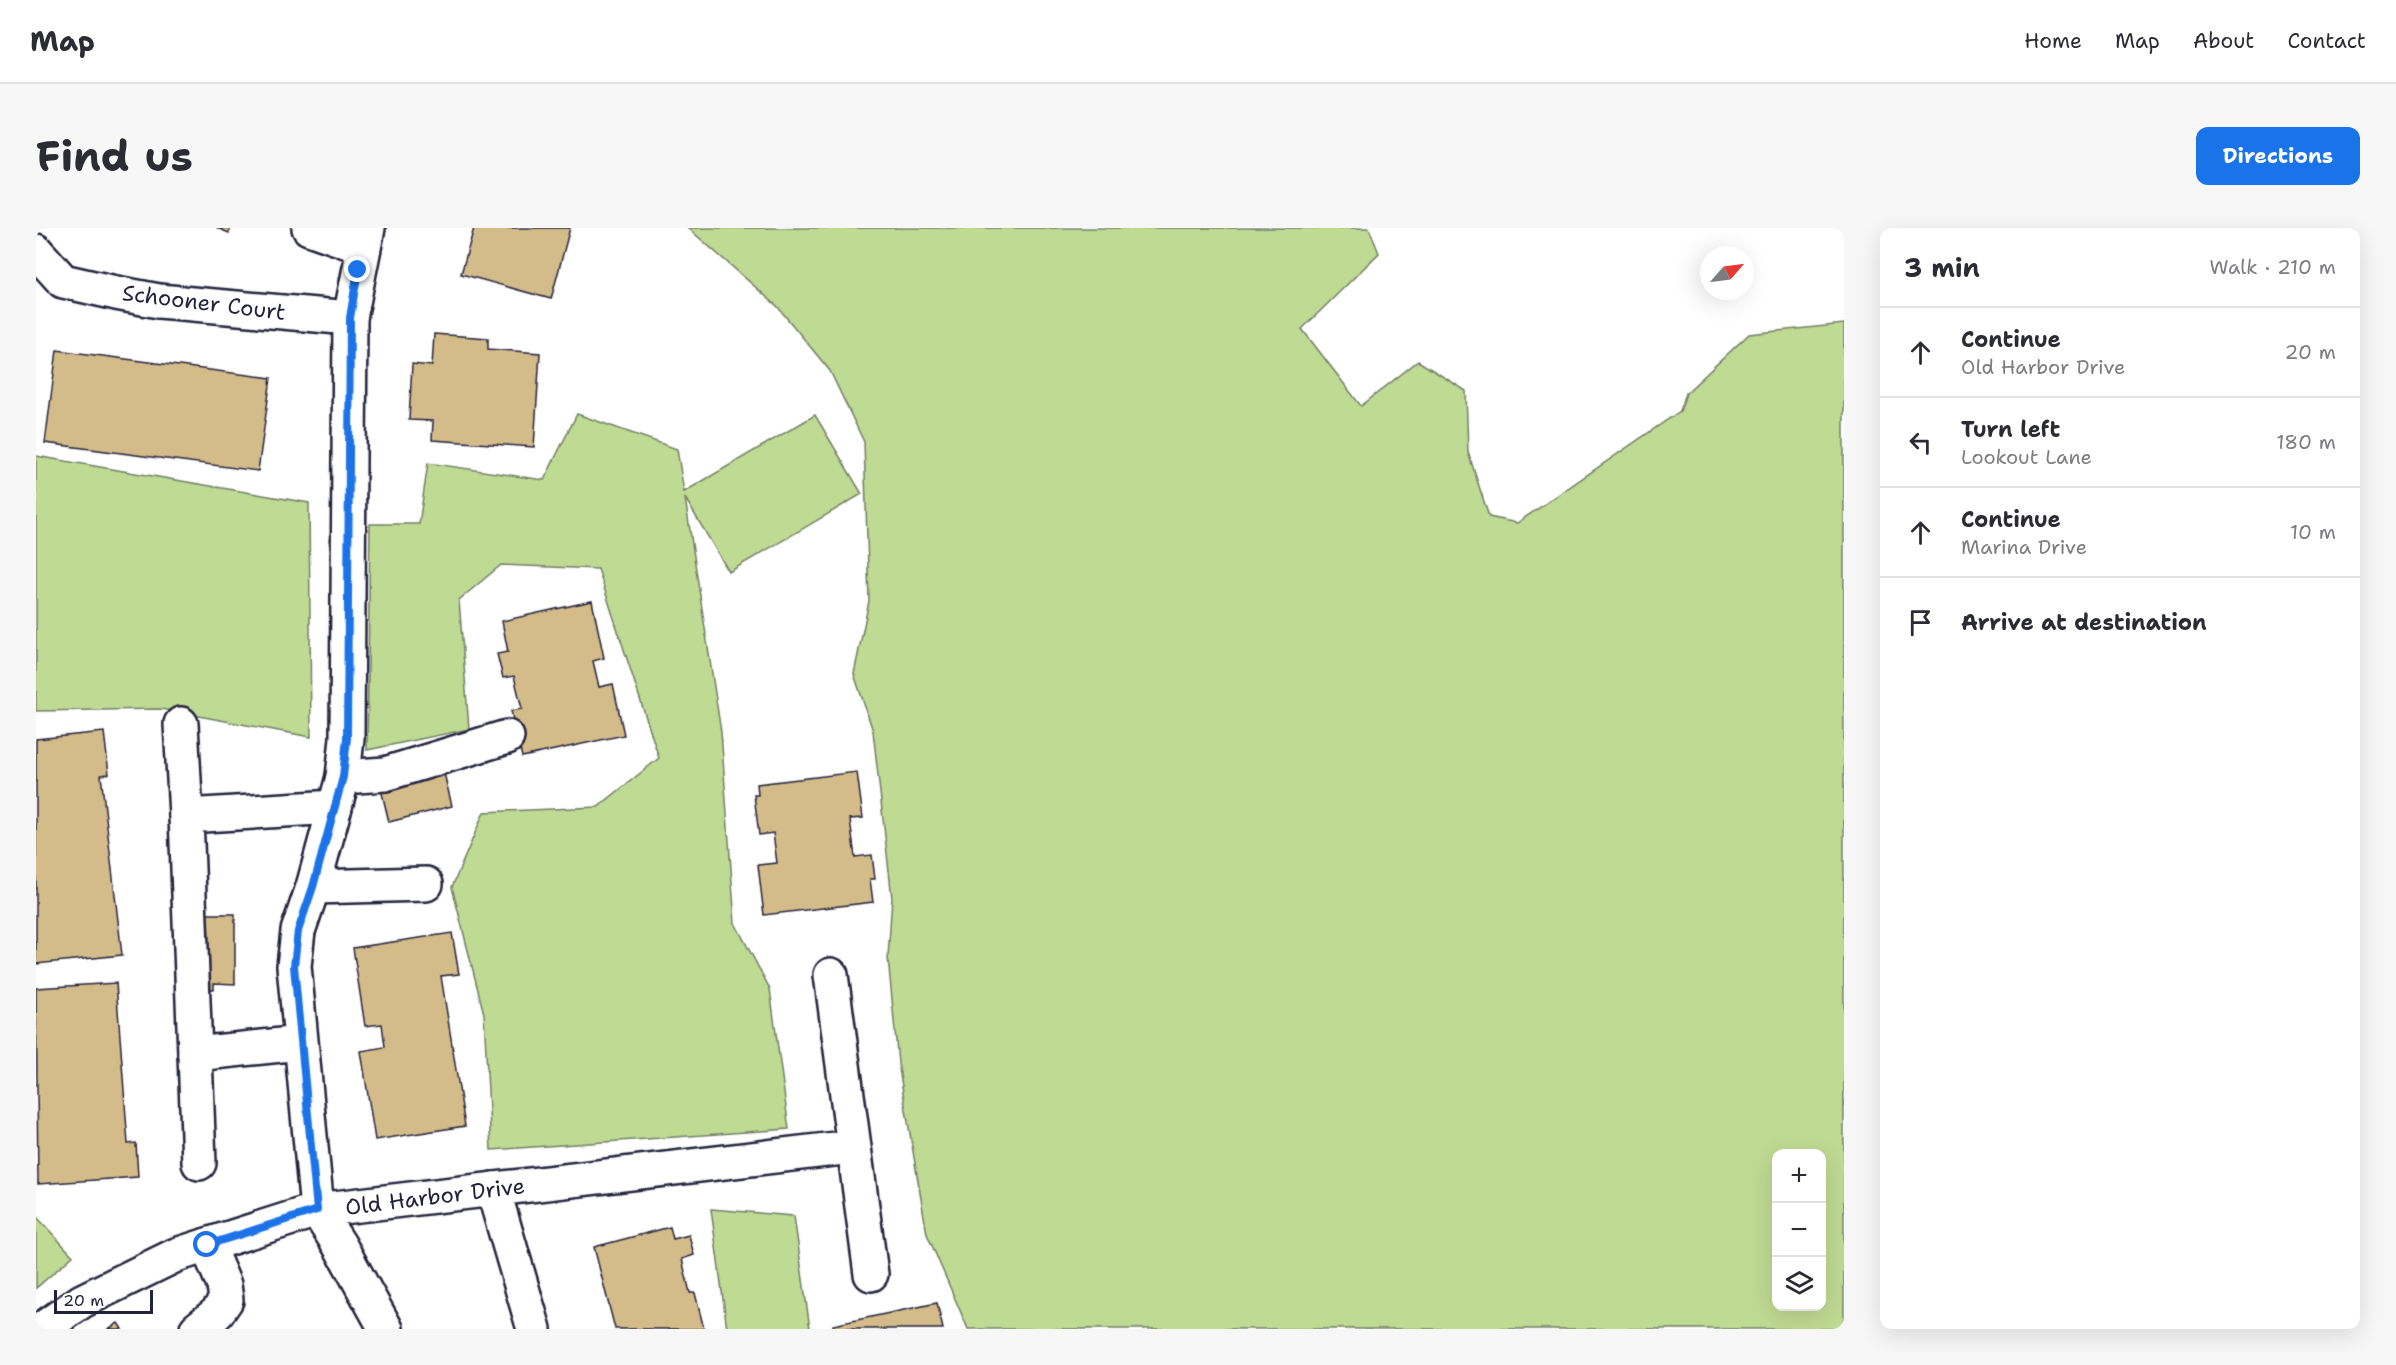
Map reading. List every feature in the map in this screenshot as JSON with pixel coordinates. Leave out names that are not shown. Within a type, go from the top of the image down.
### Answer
[{"type":"street","points":[[309,228],[366,238],[350,318],[347,738],[339,792],[313,887],[298,931],[294,966],[317,1210],[340,1246],[386,1329]]},
{"type":"street","name":"Schooner Court","points":[[36,251],[63,281],[159,301],[350,318]]},
{"type":"street","points":[[181,724],[199,1164]]},
{"type":"street","points":[[186,816],[339,792],[385,774],[507,737]]},
{"type":"street","points":[[313,887],[426,884]]},
{"type":"street","points":[[831,975],[852,1147],[871,1274]]},
{"type":"street","points":[[195,1054],[300,1043]]},
{"type":"street","name":"Old Harbor Drive","points":[[42,1329],[82,1301],[176,1255],[317,1210],[852,1147]]},
{"type":"street","points":[[493,1190],[534,1329]]},
{"type":"street","points":[[197,1329],[217,1313],[226,1300],[224,1285],[207,1245]]},
{"type":"green space","points":[[688,228],[1369,228],[1379,253],[1302,329],[1361,406],[1418,361],[1466,391],[1468,452],[1489,517],[1517,523],[1680,411],[1686,393],[1749,334],[1844,324],[1844,1329],[968,1329],[927,1234],[898,1063],[888,957],[892,898],[873,731],[854,674],[869,601],[864,442],[830,371],[777,306]]},
{"type":"green space","points":[[577,414],[677,449],[684,492],[815,415],[862,494],[729,572],[685,498],[721,732],[735,923],[770,989],[789,1129],[491,1150],[484,1014],[452,887],[484,812],[598,807],[659,758],[598,569],[501,565],[459,600],[469,729],[367,750],[370,524],[419,524],[428,463],[544,480]]},
{"type":"green space","points":[[36,456],[309,503],[311,737],[161,709],[36,711]]},
{"type":"green space","points":[[711,1209],[794,1216],[810,1329],[727,1329]]},
{"type":"green space","points":[[36,1216],[73,1256],[36,1288]]},
{"type":"building","points":[[217,228],[231,228],[229,233]]},
{"type":"building","points":[[474,228],[570,228],[551,299],[461,274]]},
{"type":"building","points":[[434,334],[488,338],[488,349],[540,353],[534,447],[432,440],[433,421],[409,420],[412,364],[432,366]]},
{"type":"building","points":[[57,350],[271,378],[258,471],[45,443]]},
{"type":"building","points":[[592,601],[604,658],[593,661],[599,687],[613,684],[624,735],[522,757],[511,711],[522,709],[514,676],[503,678],[497,654],[508,652],[502,621]]},
{"type":"building","points":[[104,732],[109,774],[101,775],[122,955],[36,964],[36,739]]},
{"type":"building","points":[[857,772],[863,818],[850,819],[855,857],[872,855],[875,879],[870,879],[873,902],[764,915],[758,865],[777,863],[773,833],[759,835],[754,795],[758,795],[757,784]]},
{"type":"building","points":[[444,773],[452,806],[389,822],[381,789]]},
{"type":"building","points":[[205,914],[235,914],[235,984],[214,983],[214,989],[205,989]]},
{"type":"building","points":[[452,933],[459,974],[441,976],[465,1126],[375,1140],[361,1051],[385,1047],[382,1024],[365,1026],[353,948]]},
{"type":"building","points":[[116,983],[128,1144],[136,1143],[138,1177],[38,1184],[36,988]]},
{"type":"building","points":[[670,1227],[673,1239],[689,1235],[694,1255],[682,1259],[690,1293],[695,1293],[704,1329],[615,1329],[594,1247]]},
{"type":"building","points":[[937,1303],[943,1329],[834,1329],[833,1325]]},
{"type":"building","points":[[118,1323],[122,1329],[108,1329]]},
{"type":"route","points":[[207,1245],[317,1210],[294,966],[298,931],[313,887],[343,777],[347,738],[346,621],[350,318],[358,270]]}]
